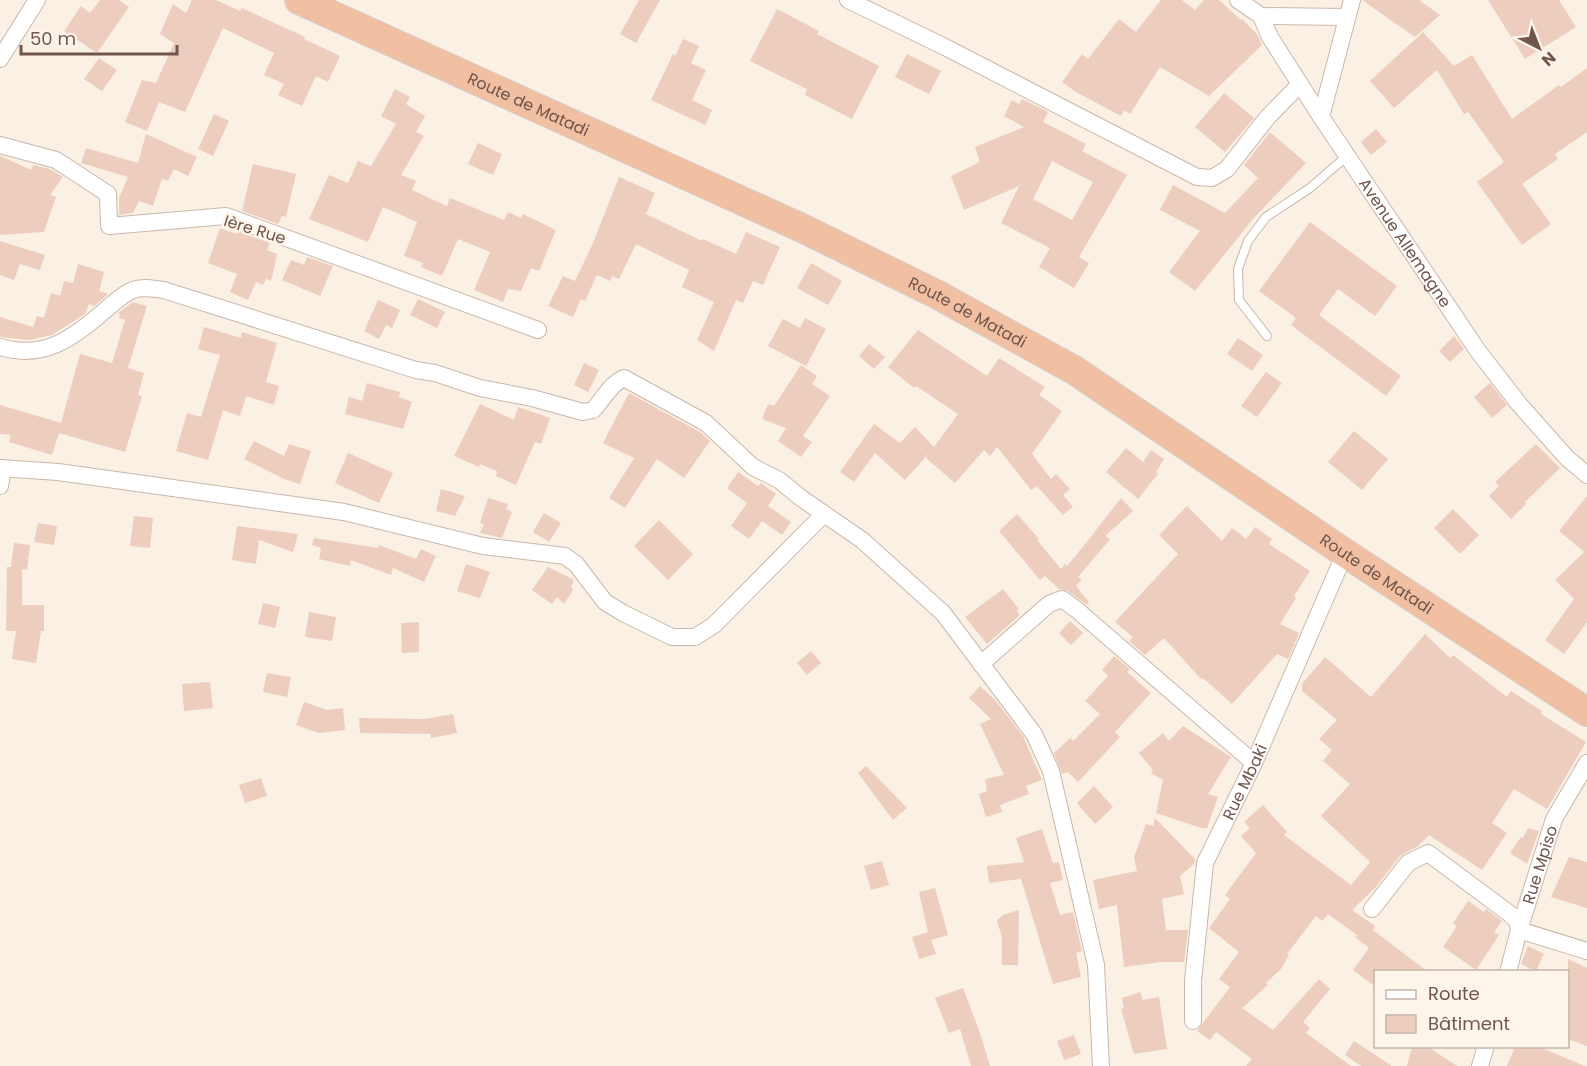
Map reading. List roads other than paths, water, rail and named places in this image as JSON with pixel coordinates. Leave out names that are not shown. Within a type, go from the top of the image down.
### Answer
[{"type":"highway","name":"Route de Matadi","points":[[299,0],[804,229],[938,295],[1074,369],[1345,554],[1587,712]]},
{"type":"street","points":[[0,59],[37,0]]},
{"type":"street","points":[[848,0],[945,46],[1197,177],[1212,178],[1227,169],[1267,118],[1300,84]]},
{"type":"street","name":"Avenue Allemagne","points":[[1238,0],[1261,16],[1270,37],[1321,117],[1478,351],[1519,404],[1568,458],[1587,475]]},
{"type":"street","points":[[1321,117],[1352,0]]},
{"type":"street","points":[[1261,16],[1346,17]]},
{"type":"street","name":"Ière Rue","points":[[0,145],[56,160],[108,194],[109,226],[226,216],[538,330]]},
{"type":"street","points":[[0,346],[29,352],[56,346],[84,328],[131,291],[143,288],[165,290],[416,370],[451,377],[480,388],[532,398],[583,412],[593,410],[610,388],[624,378],[706,423],[753,467],[779,480],[862,540],[943,613],[1034,734],[1051,771],[1096,964],[1101,1066]]},
{"type":"street","points":[[0,486],[1,468],[58,471],[344,512],[483,546],[565,556],[576,564],[605,602],[672,637],[694,637],[714,625],[824,514]]},
{"type":"street","name":"Rue Mbaki","points":[[1193,1021],[1193,981],[1205,863],[1254,763],[1345,554]]},
{"type":"street","points":[[981,664],[1049,604],[1062,599],[1077,609],[1254,763]]},
{"type":"street","name":"Rue Mpiso","points":[[1509,970],[1554,819],[1587,763]]},
{"type":"street","points":[[1372,909],[1408,863],[1428,853],[1510,914],[1517,921],[1519,930],[1587,951]]},
{"type":"street","points":[[1480,1066],[1486,1048]]},
{"type":"lane","points":[[1266,336],[1239,300],[1238,269],[1248,241],[1266,217],[1310,188],[1347,156]]}]
